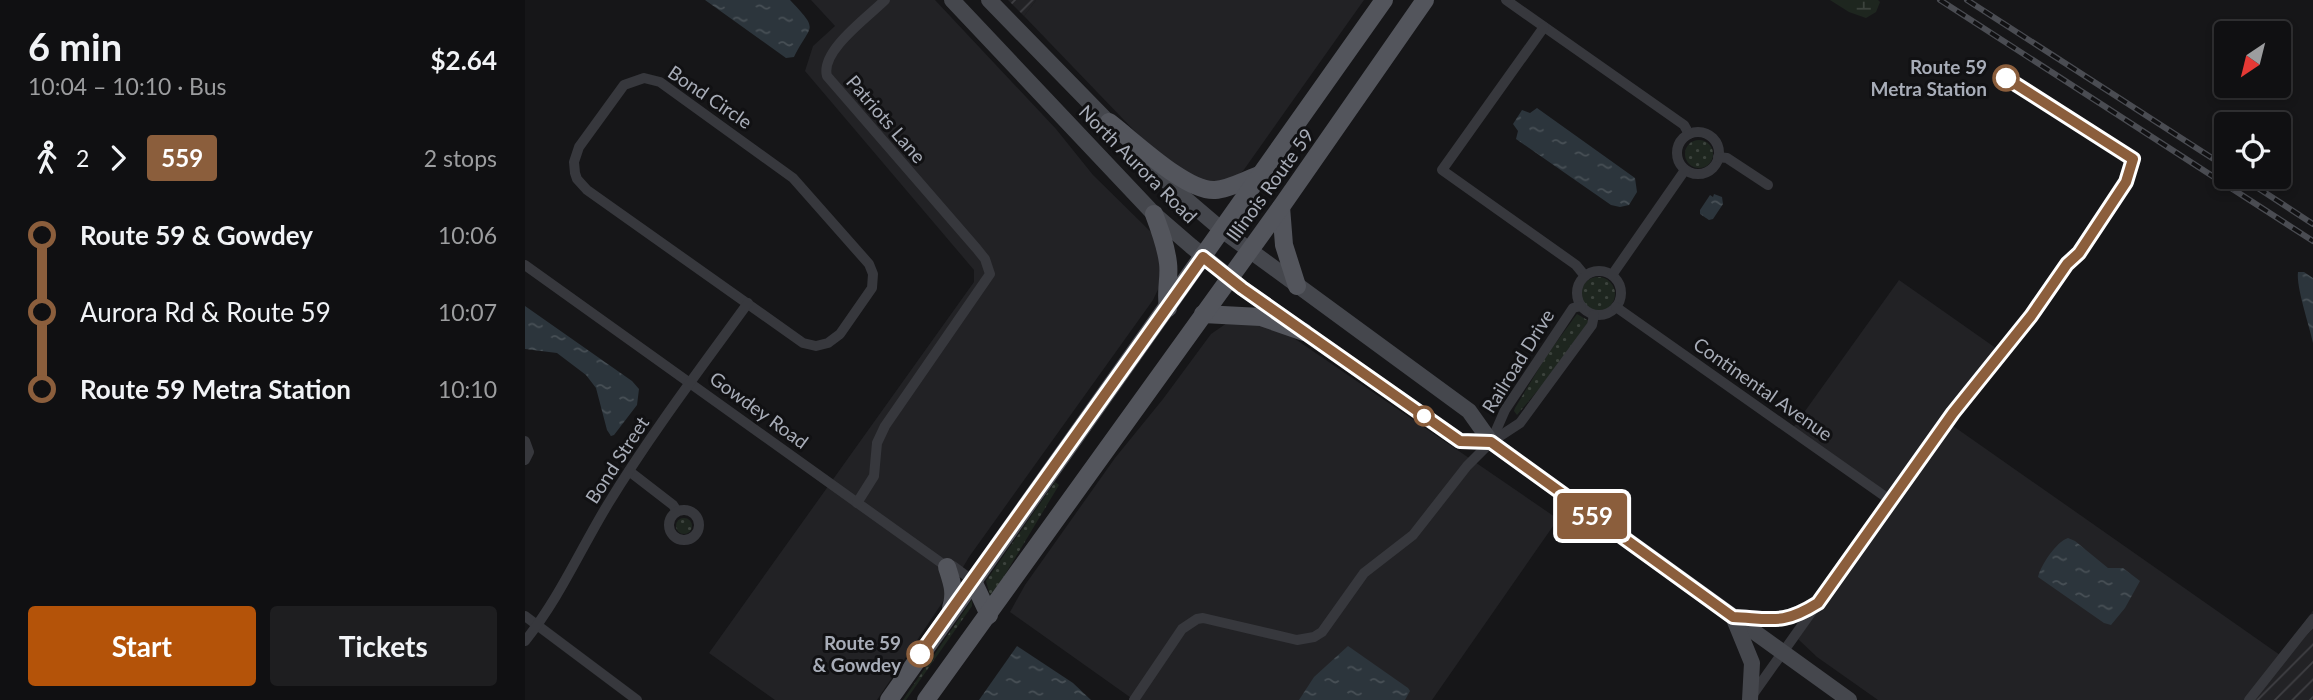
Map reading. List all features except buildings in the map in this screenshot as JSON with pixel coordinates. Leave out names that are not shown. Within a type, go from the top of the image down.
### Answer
[{"type":"main road","name":"North Aurora Road","points":[[952,0],[1154,214],[1203,257],[1304,332],[1460,441],[1491,442]]},
{"type":"main road","name":"North Aurora Road","points":[[989,0],[1170,185],[1222,230],[1469,411],[1491,442],[1849,700]]},
{"type":"main road","name":"Illinois Route 59","points":[[889,700],[1384,0]]},
{"type":"main road","name":"Illinois Route 59","points":[[926,700],[1248,250],[1282,207],[1425,0]]},
{"type":"main road","points":[[1109,122],[1184,181],[1200,188],[1224,188],[1262,174]]},
{"type":"main road","points":[[1282,207],[1284,244],[1297,286]]},
{"type":"main road","points":[[1154,214],[1168,261],[1165,288],[1168,308]]},
{"type":"main road","points":[[1203,314],[1261,317],[1304,332]]},
{"type":"main road","points":[[947,568],[955,597],[950,612]]},
{"type":"main road","points":[[973,580],[989,615]]},
{"type":"main road","points":[[1750,700],[1752,663],[1733,617],[1783,620],[1818,603]]},
{"type":"street","name":"Patriots Lane","points":[[857,503],[874,476],[877,443],[885,426],[990,274],[985,259],[827,76],[827,60],[834,49],[885,0]]},
{"type":"street","points":[[1506,0],[1684,125],[1689,134]]},
{"type":"street","points":[[1544,27],[1442,170],[1576,265],[1585,276]]},
{"type":"street","name":"Bond Circle","points":[[643,78],[660,82],[787,173],[862,255],[873,274],[870,292],[840,334],[828,344],[816,346],[803,343],[748,303],[587,190],[577,179],[574,163],[579,147],[629,82],[643,78]]},
{"type":"street","points":[[1702,132],[1717,144],[1718,157],[1711,169],[1705,173],[1691,173],[1680,164],[1677,151],[1679,144],[1689,134],[1702,132]]},
{"type":"street","points":[[1718,157],[1727,158],[1768,185]]},
{"type":"street","points":[[1612,275],[1685,170]]},
{"type":"street","points":[[1750,700],[1953,413],[2031,316],[2067,264]]},
{"type":"street","name":"Gowdey Road","points":[[525,265],[947,568],[953,566],[973,580]]},
{"type":"street","points":[[1598,271],[1612,275],[1621,288],[1616,307],[1606,314],[1594,315],[1581,306],[1578,287],[1585,276],[1598,271]]},
{"type":"street","name":"Bond Street","points":[[525,641],[557,596],[629,471],[748,303]]},
{"type":"street","name":"Railroad Drive","points":[[1491,442],[1511,400],[1573,309],[1581,306]]},
{"type":"street","name":"Continental Avenue","points":[[1616,307],[1890,500]]},
{"type":"street","name":"Railroad Drive","points":[[1491,442],[1520,423],[1592,325],[1594,315]]},
{"type":"street","points":[[525,441],[529,452],[525,460]]},
{"type":"street","points":[[1133,700],[1182,629],[1197,619],[1203,618],[1297,640],[1314,637],[1322,632],[1364,573],[1423,524],[1467,466],[1491,442]]},
{"type":"street","points":[[629,471],[677,511]]},
{"type":"street","points":[[525,616],[637,700]]},
{"type":"street","points":[[2249,700],[2313,619]]},
{"type":"shaded area","points":[[811,0],[935,0],[1056,129],[1093,175],[1155,236],[1160,246],[1161,283],[1153,300],[969,557],[942,603],[877,700],[775,700],[709,653],[974,282],[974,270],[805,71],[813,46],[835,26]]},
{"type":"shaded area","points":[[1008,0],[1036,0],[1024,16]]},
{"type":"shaded area","points":[[1036,0],[1364,0],[1243,171],[1226,183],[1213,184],[1183,174],[1148,145],[1024,16]]},
{"type":"shaded area","points":[[1899,280],[2000,351],[1946,421],[2280,655],[2245,700],[1878,700],[1817,657],[1798,639],[1892,506],[1790,432]]},
{"type":"shaded area","points":[[1238,319],[1285,332],[1558,519],[1432,700],[1134,700],[1010,612],[1025,585],[1115,458],[1211,334]]},
{"type":"shaded area","points":[[2313,611],[2313,700],[2245,700],[2280,655]]},
{"type":"green space","points":[[1830,0],[1880,2],[1876,12],[1866,18],[1849,12]]},
{"type":"green space","points":[[1699,140],[1709,144],[1713,154],[1709,164],[1699,168],[1689,164],[1685,154],[1689,144]]},
{"type":"green space","points":[[1598,277],[1610,282],[1615,294],[1610,306],[1598,311],[1586,306],[1581,294],[1586,282]]},
{"type":"green space","points":[[1577,314],[1589,321],[1554,371],[1517,415],[1515,408],[1547,355]]},
{"type":"green space","points":[[1055,482],[1059,485],[990,595],[986,581]]},
{"type":"green space","points":[[681,518],[687,518],[692,526],[690,532],[681,534],[676,529],[676,523]]},
{"type":"green space","points":[[972,600],[972,606],[906,700],[903,700]]},
{"type":"water","points":[[705,0],[790,0],[806,18],[810,28],[794,57],[786,58]]},
{"type":"water","points":[[1537,108],[1635,178],[1637,192],[1629,205],[1611,205],[1516,139],[1518,131],[1513,124],[1522,110],[1530,113]]},
{"type":"water","points":[[1714,194],[1722,197],[1723,204],[1713,219],[1709,220],[1700,214],[1700,210],[1710,195],[1713,197]]},
{"type":"water","points":[[2298,272],[2304,272],[2313,278],[2313,343],[2301,296]]},
{"type":"water","points":[[525,306],[632,381],[639,389],[637,405],[614,435],[611,436],[607,430],[596,388],[586,375],[557,353],[525,349]]},
{"type":"water","points":[[2068,538],[2108,568],[2123,568],[2140,581],[2125,608],[2111,625],[2104,623],[2038,577],[2050,554]]},
{"type":"water","points":[[1017,646],[1073,683],[1091,700],[979,700]]},
{"type":"water","points":[[1348,646],[1408,688],[1410,691],[1405,700],[1299,700],[1314,677]]},
{"type":"railway","points":[[1940,0],[2313,241]]},
{"type":"railway","points":[[1967,0],[2214,159]]},
{"type":"railway","points":[[2259,189],[2313,224]]},
{"type":"bus line","name":"559","points":[[920,654],[1203,257],[1242,288],[1460,441],[1491,442],[1733,617],[1783,620],[1798,615],[1818,603],[1953,413],[2031,316],[2067,264],[2079,253],[2126,182],[2133,159],[2006,78]]},
{"type":"place","name":"Route 59 Metra Station","points":[[2006,78]]},
{"type":"place","name":"Route 59 & Gowdey","points":[[920,654]]}]
